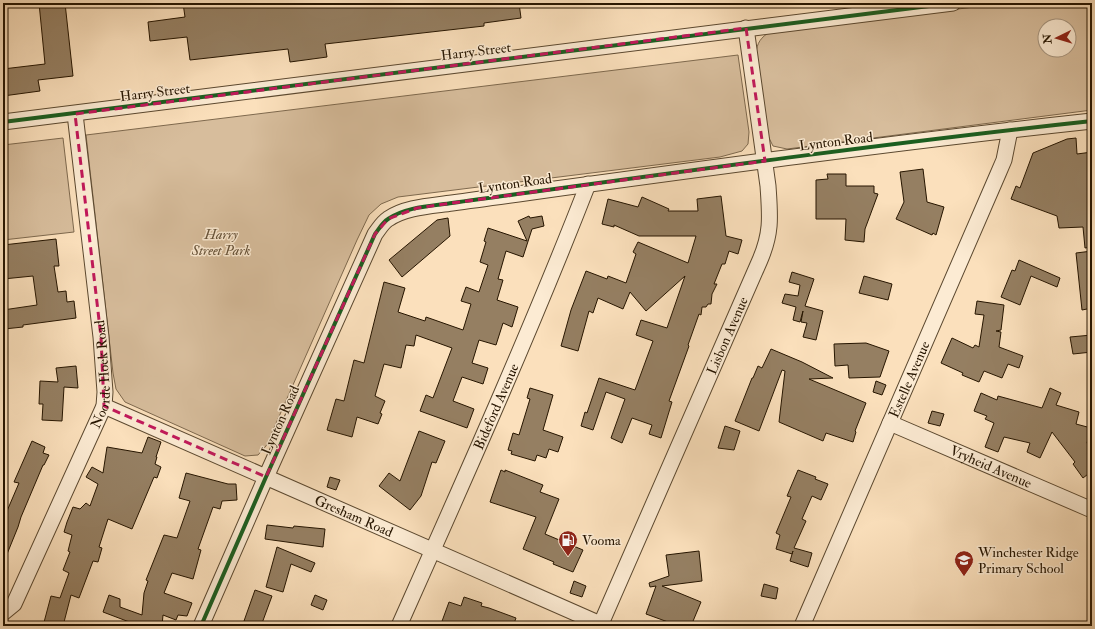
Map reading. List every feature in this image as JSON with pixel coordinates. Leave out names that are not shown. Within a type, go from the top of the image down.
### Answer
[{"type":"street","name":"Harry Street","points":[[3,122],[953,3]]},
{"type":"street","name":"Lisbon Avenue","points":[[602,625],[766,246],[769,235],[770,220],[768,186],[746,28]]},
{"type":"street","name":"Noorde Hoek Road","points":[[3,613],[14,604],[104,406],[105,385],[102,336],[75,114]]},
{"type":"street","name":"Lynton Road","points":[[201,626],[375,234],[383,223],[395,215],[417,208],[588,184],[1010,130],[1092,121]]},
{"type":"street","name":"Estelle Avenue","points":[[802,626],[1004,160],[1010,130]]},
{"type":"street","name":"Bideford Avenue","points":[[399,626],[563,250],[588,184]]},
{"type":"street","name":"Gresham Road","points":[[104,406],[602,625]]},
{"type":"street","name":"Vryheid Avenue","points":[[890,423],[1092,510]]},
{"type":"highlighted area","points":[[746,28],[765,161],[417,208],[388,219],[375,234],[266,477],[104,406],[101,337],[75,114]]},
{"type":"green space","points":[[1007,3],[1092,3],[1092,110],[787,149],[773,146],[768,136],[756,53],[757,46],[764,36],[770,32]]},
{"type":"green space","name":"Harry Street Park","points":[[738,55],[749,132],[748,144],[742,151],[720,157],[398,197],[381,204],[369,215],[266,446],[258,455],[245,456],[125,402],[116,389],[86,135]]},
{"type":"green space","points":[[63,138],[74,232],[3,240],[3,145]]},
{"type":"building","points":[[39,3],[65,3],[73,76],[38,80],[40,91],[3,96],[3,69],[45,64]]},
{"type":"building","points":[[183,3],[473,3],[474,7],[496,3],[519,3],[521,18],[484,23],[484,26],[325,44],[327,57],[290,62],[288,49],[190,60],[187,37],[150,41],[148,22],[185,17]]},
{"type":"building","points":[[1076,138],[1077,154],[1092,152],[1092,247],[1085,248],[1083,227],[1059,228],[1057,216],[1011,199],[1016,186],[1020,188],[1033,153],[1067,139]]},
{"type":"building","points":[[923,169],[927,202],[944,207],[936,235],[933,233],[932,235],[896,219],[904,202],[900,172]]},
{"type":"building","points":[[827,174],[846,174],[846,186],[874,186],[874,193],[878,194],[865,229],[864,242],[845,240],[846,219],[816,219],[816,180],[828,179]]},
{"type":"building","points":[[721,196],[726,236],[742,240],[738,254],[729,251],[725,264],[722,264],[714,284],[717,284],[712,294],[711,304],[708,304],[706,307],[702,307],[701,315],[699,314],[669,401],[672,402],[661,438],[649,434],[652,425],[632,418],[622,443],[611,438],[625,399],[606,392],[593,430],[581,426],[599,378],[635,390],[653,341],[636,335],[641,320],[667,328],[685,276],[646,311],[630,292],[623,309],[598,298],[593,313],[589,311],[578,351],[561,346],[571,310],[586,271],[607,279],[608,276],[626,283],[636,254],[633,252],[638,242],[688,263],[696,236],[639,236],[614,225],[614,227],[602,224],[608,199],[638,207],[642,197],[669,209],[668,211],[698,211],[697,199]]},
{"type":"building","points":[[529,216],[530,218],[542,216],[544,226],[532,229],[523,257],[506,251],[498,279],[503,280],[497,300],[518,307],[512,327],[503,323],[496,345],[479,340],[472,363],[488,368],[483,384],[462,377],[453,401],[474,409],[467,428],[420,411],[426,395],[433,398],[452,348],[416,335],[414,346],[406,345],[401,368],[384,364],[375,396],[385,401],[380,413],[382,414],[378,424],[357,417],[352,437],[327,430],[336,399],[344,401],[354,360],[364,363],[384,282],[405,288],[398,312],[425,321],[426,317],[463,330],[471,304],[461,301],[466,287],[479,292],[488,265],[480,262],[486,242],[484,241],[488,228],[527,241],[518,221]]},
{"type":"building","points":[[448,218],[450,236],[402,277],[389,260],[437,220]]},
{"type":"building","points":[[56,239],[59,266],[54,266],[58,292],[66,291],[67,302],[74,301],[76,318],[4,329],[3,310],[37,305],[33,276],[3,279],[3,269],[6,269],[3,245]]},
{"type":"building","points":[[1092,251],[1092,308],[1082,310],[1076,253]]},
{"type":"building","points":[[1019,260],[1060,278],[1057,287],[1031,276],[1020,305],[1001,297],[1012,270],[1015,271]]},
{"type":"building","points":[[792,272],[814,279],[805,306],[823,311],[816,340],[803,337],[807,323],[801,322],[803,311],[800,322],[793,320],[796,307],[782,303],[785,294],[798,296],[800,285],[789,282]]},
{"type":"building","points":[[864,276],[892,284],[888,300],[859,293]]},
{"type":"building","points":[[977,301],[1004,305],[1001,330],[996,331],[1001,332],[999,347],[1023,356],[1019,368],[1008,364],[1002,378],[984,371],[979,382],[962,375],[963,373],[941,363],[952,338],[973,348],[975,345],[979,347],[984,315],[975,314]]},
{"type":"building","points":[[1092,335],[1092,352],[1073,354],[1070,337]]},
{"type":"building","points":[[866,343],[889,351],[880,377],[849,378],[848,365],[835,366],[834,344]]},
{"type":"building","points":[[771,349],[802,362],[833,378],[809,379],[866,403],[855,431],[853,442],[826,433],[823,441],[779,422],[785,371],[782,370],[759,431],[735,421],[758,366],[762,368]]},
{"type":"building","points":[[76,366],[78,388],[64,387],[62,421],[42,420],[43,404],[39,404],[40,381],[58,382],[56,368]]},
{"type":"building","points":[[876,381],[886,385],[882,395],[873,392]]},
{"type":"building","points":[[530,388],[553,395],[543,430],[563,437],[558,452],[549,449],[546,458],[537,455],[535,461],[511,454],[512,451],[508,450],[513,433],[519,435],[530,399],[527,398]]},
{"type":"building","points":[[1050,388],[1061,393],[1056,405],[1079,412],[1076,424],[1091,428],[1087,443],[1092,449],[1092,471],[1083,478],[1073,464],[1075,462],[1052,432],[1040,458],[1027,452],[1030,443],[1004,437],[998,452],[985,447],[994,423],[985,419],[987,416],[974,411],[981,393],[997,400],[998,396],[1042,408]]},
{"type":"building","points":[[932,411],[944,414],[940,426],[928,423]]},
{"type":"building","points":[[725,426],[740,431],[734,450],[718,448]]},
{"type":"building","points":[[419,431],[445,441],[436,463],[432,462],[421,496],[410,510],[379,486],[389,473],[400,481]]},
{"type":"building","points":[[148,437],[161,442],[155,464],[161,467],[157,478],[154,477],[132,529],[108,519],[99,547],[102,548],[98,562],[93,561],[79,598],[71,595],[63,626],[43,626],[51,596],[60,598],[69,573],[63,570],[70,552],[68,551],[72,535],[64,532],[67,522],[73,507],[80,509],[86,503],[90,506],[98,484],[86,477],[92,467],[103,473],[107,447],[142,453]]},
{"type":"building","points":[[32,441],[45,447],[43,453],[49,455],[43,465],[21,517],[3,564],[3,525],[7,511],[19,483],[14,482]]},
{"type":"building","points":[[501,470],[505,472],[505,470],[543,485],[540,492],[559,499],[545,534],[583,550],[573,572],[523,549],[536,517],[490,502]]},
{"type":"building","points":[[798,470],[816,477],[815,479],[828,484],[821,500],[812,496],[802,519],[806,521],[794,548],[812,553],[808,567],[790,561],[793,551],[792,554],[776,549],[780,535],[776,533],[791,497],[787,496]]},
{"type":"building","points":[[186,473],[228,484],[236,484],[237,500],[222,501],[220,509],[213,507],[198,549],[201,550],[193,579],[172,573],[164,593],[192,603],[187,616],[178,615],[176,620],[163,615],[162,626],[152,626],[146,623],[132,623],[103,612],[109,595],[120,599],[120,607],[142,615],[144,593],[148,581],[146,580],[164,535],[177,538],[190,501],[179,498]]},
{"type":"building","points":[[330,477],[340,480],[336,490],[327,487]]},
{"type":"building","points":[[267,525],[293,528],[294,526],[325,529],[323,547],[265,539]]},
{"type":"building","points":[[277,547],[315,563],[311,572],[291,564],[283,592],[266,587]]},
{"type":"building","points":[[699,551],[702,581],[662,586],[701,602],[691,626],[666,626],[668,622],[646,614],[656,586],[650,587],[649,583],[669,576],[666,555]]},
{"type":"building","points":[[574,581],[586,586],[582,597],[570,593]]},
{"type":"building","points":[[764,584],[778,588],[776,599],[761,596]]},
{"type":"building","points":[[255,590],[272,596],[261,626],[244,621]]},
{"type":"building","points":[[315,595],[327,600],[323,610],[311,605]]},
{"type":"building","points":[[464,597],[482,603],[481,606],[516,618],[513,626],[447,626],[441,624],[449,602],[461,606]]},
{"type":"cycle path","points":[[3,122],[953,3]]},
{"type":"cycle path","points":[[201,626],[375,234],[384,222],[395,215],[410,209],[427,206],[692,170],[932,139],[1092,121]]},
{"type":"place","name":"Vooma","points":[[568,557]]},
{"type":"place","name":"Winchester Ridge Primary School","points":[[964,577]]}]
